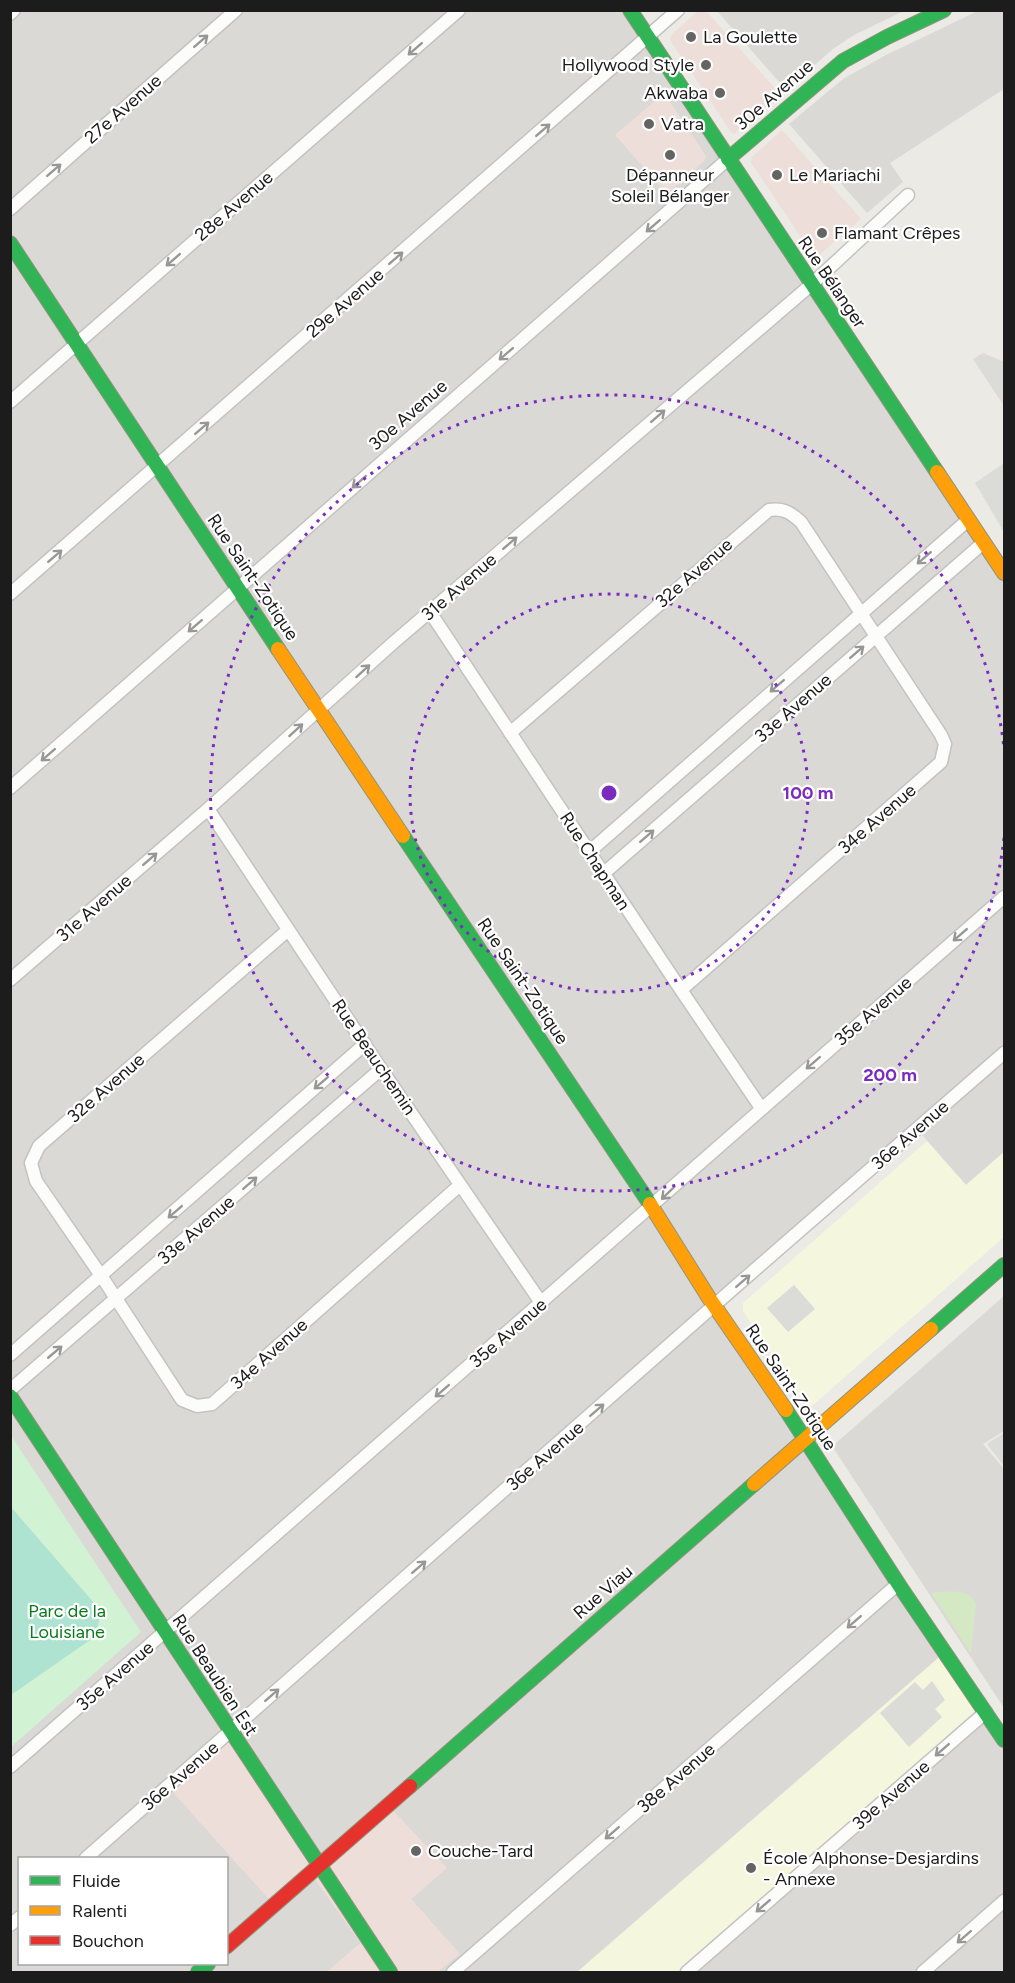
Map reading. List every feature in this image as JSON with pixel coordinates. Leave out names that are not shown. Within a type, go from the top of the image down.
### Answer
[{"type":"street","points":[[10,14],[15,10]]},
{"type":"street","name":"27e Avenue","points":[[10,208],[236,10]]},
{"type":"street","name":"28e Avenue","points":[[10,402],[459,10]]},
{"type":"street","name":"Rue Bélanger","points":[[630,10],[1005,573]]},
{"type":"street","name":"29e Avenue","points":[[10,594],[678,10]]},
{"type":"street","name":"30e Avenue","points":[[10,788],[831,70],[872,44],[944,10]]},
{"type":"street","name":"31e Avenue","points":[[10,980],[208,809],[430,612],[812,284],[908,195]]},
{"type":"street","name":"Rue Saint-Zotique","points":[[10,243],[652,1207],[898,1584],[1005,1740]]},
{"type":"street","name":"32e Avenue","points":[[510,733],[769,510],[781,508],[792,513],[801,522],[861,612]]},
{"type":"street","name":"33e Avenue","points":[[589,852],[968,520]]},
{"type":"street","name":"33e Avenue","points":[[603,874],[983,543]]},
{"type":"street","name":"Rue Chapman","points":[[430,612],[761,1108]]},
{"type":"street","name":"34e Avenue","points":[[681,990],[941,762],[945,744],[941,735],[861,612]]},
{"type":"street","name":"Rue Beauchemin","points":[[208,809],[381,1069],[542,1304]]},
{"type":"street","name":"35e Avenue","points":[[10,1767],[1005,897]]},
{"type":"street","name":"32e Avenue","points":[[102,1276],[36,1181],[31,1163],[39,1146],[288,930]]},
{"type":"street","name":"33e Avenue","points":[[10,1355],[365,1044]]},
{"type":"street","name":"36e Avenue","points":[[87,1857],[1005,1053]]},
{"type":"street","name":"33e Avenue","points":[[10,1390],[381,1069]]},
{"type":"street","name":"34e Avenue","points":[[102,1276],[182,1400],[196,1406],[212,1404],[460,1185]]},
{"type":"street","name":"Rue Viau","points":[[228,1945],[1005,1265]]},
{"type":"street","name":"Rue Beaubien Est","points":[[10,1396],[390,1972]]},
{"type":"street","name":"38e Avenue","points":[[453,1972],[898,1584]]},
{"type":"street","name":"39e Avenue","points":[[687,1972],[986,1712]]},
{"type":"street","points":[[923,1972],[1005,1901]]},
{"type":"shaded area","points":[[980,10],[1004,11],[1004,89],[890,163],[903,182],[867,213],[789,124],[843,79],[886,55]]},
{"type":"shaded area","points":[[11,11],[630,11],[1004,574],[1004,1152],[966,1185],[917,1129],[715,1306],[1004,1739],[1004,1972],[437,1972],[459,1954],[411,1899],[446,1868],[311,1873],[361,1943],[327,1972],[11,1972]]},
{"type":"shaded area","points":[[698,11],[706,11],[781,95],[734,134],[670,40],[672,34]]},
{"type":"shaded area","points":[[717,11],[904,11],[854,35],[833,49],[786,90]]},
{"type":"shaded area","points":[[664,93],[706,156],[704,161],[667,194],[615,135]]},
{"type":"shaded area","points":[[782,130],[861,219],[818,256],[813,255],[751,163],[752,157]]},
{"type":"shaded area","points":[[983,353],[1004,360],[1004,406],[973,359]]},
{"type":"shaded area","points":[[1004,463],[1004,532],[975,483]]},
{"type":"shaded area","points":[[927,1141],[966,1185],[1004,1152],[1004,1237],[812,1406],[809,1406],[805,1404],[743,1311],[743,1303]]},
{"type":"shaded area","points":[[794,1285],[815,1309],[788,1332],[767,1308]]},
{"type":"shaded area","points":[[1004,1296],[1004,1431],[983,1444],[1004,1469],[1004,1708],[834,1449],[836,1443]]},
{"type":"shaded area","points":[[1004,1433],[1004,1466],[987,1444]]},
{"type":"shaded area","name":"École Alphonse-Desjardins - Annexe","points":[[945,1652],[986,1712],[687,1972],[577,1972]]},
{"type":"shaded area","points":[[932,1681],[945,1700],[935,1709],[942,1717],[909,1747],[880,1713],[915,1682],[923,1690]]},
{"type":"shaded area","points":[[231,1740],[324,1857],[388,1805],[447,1868],[411,1899],[460,1954],[437,1972],[327,1972],[361,1943],[311,1874],[274,1905],[170,1789]]},
{"type":"green space","name":"Parc de la Louisiane","points":[[10,1434],[141,1632],[11,1747],[10,1747]]},
{"type":"green space","points":[[11,1507],[101,1611],[96,1636],[11,1695]]},
{"type":"green space","points":[[935,1592],[964,1593],[969,1595],[976,1604],[971,1653],[932,1594]]},
{"type":"traffic: fast","points":[[630,10],[937,472]]},
{"type":"traffic: fast","points":[[728,159],[843,61],[944,10]]},
{"type":"traffic: fast","points":[[10,243],[278,649]]},
{"type":"traffic: fast","points":[[403,836],[650,1204]]},
{"type":"traffic: fast","points":[[931,1329],[1004,1265]]},
{"type":"traffic: fast","points":[[10,1396],[390,1972]]},
{"type":"traffic: fast","points":[[786,1410],[901,1588],[1004,1740]]},
{"type":"traffic: fast","points":[[410,1786],[754,1484]]},
{"type":"traffic: fast","points":[[198,1972],[207,1965]]},
{"type":"traffic: slow","points":[[937,472],[1004,573]]},
{"type":"traffic: slow","points":[[278,649],[403,836]]},
{"type":"traffic: slow","points":[[650,1204],[709,1298],[786,1410]]},
{"type":"traffic: slow","points":[[754,1484],[931,1329]]},
{"type":"traffic: jam","points":[[228,1945],[410,1786]]},
{"type":"place","name":"La Goulette","points":[[691,37]]},
{"type":"place","name":"Hollywood Style","points":[[706,65]]},
{"type":"place","name":"Akwaba","points":[[720,93]]},
{"type":"place","name":"Vatra","points":[[649,124]]},
{"type":"place","name":"Dépanneur Soleil Bélanger","points":[[670,155]]},
{"type":"place","name":"Le Mariachi","points":[[777,175]]},
{"type":"place","name":"Flamant Crêpes","points":[[822,233]]},
{"type":"place","name":"Couche-Tard","points":[[416,1851]]},
{"type":"place","name":"École Alphonse-Desjardins - Annexe","points":[[751,1868]]}]
